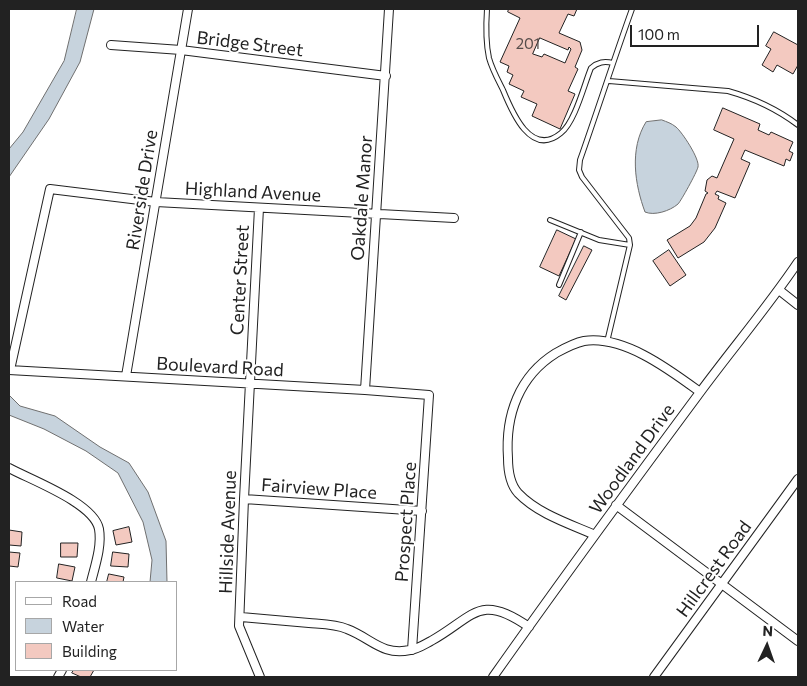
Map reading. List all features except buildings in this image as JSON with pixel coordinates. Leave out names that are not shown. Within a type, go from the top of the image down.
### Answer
[{"type":"street","name":"Riverside Drive","points":[[126,376],[188,9]]},
{"type":"street","name":"Oakdale Manor","points":[[365,390],[389,9]]},
{"type":"street","name":"Bridge Street","points":[[111,45],[180,50],[386,76]]},
{"type":"street","name":"Highland Avenue","points":[[9,370],[50,189],[156,202],[454,218]]},
{"type":"street","name":"Center Street","points":[[250,384],[259,208]]},
{"type":"street","name":"Woodland Drive","points":[[493,677],[616,506],[700,392],[779,290],[798,262]]},
{"type":"street","points":[[779,290],[798,305]]},
{"type":"street","points":[[595,535],[535,507],[517,492],[509,476],[507,445],[510,420],[517,397],[529,375],[544,360],[567,347],[585,341],[607,342],[634,350],[654,360],[700,392]]},
{"type":"street","name":"Boulevard Road","points":[[9,370],[429,395]]},
{"type":"street","name":"Hillside Avenue","points":[[250,384],[244,499],[241,617],[239,626],[260,677]]},
{"type":"street","name":"Prospect Place","points":[[412,650],[429,395]]},
{"type":"street","points":[[9,469],[63,495],[95,518],[99,529],[99,546],[91,581]]},
{"type":"street","name":"Hillcrest Road","points":[[654,677],[798,479]]},
{"type":"street","name":"Fairview Place","points":[[244,499],[422,511]]},
{"type":"street","points":[[616,506],[798,641]]},
{"type":"street","points":[[241,617],[346,628],[388,651],[412,650],[436,638],[462,619],[481,610],[496,609],[508,614],[528,627]]},
{"type":"lane","points":[[487,9],[489,58],[499,82],[517,119],[529,135],[542,141],[552,139],[562,132],[574,114],[591,68],[597,63],[606,61],[613,63]]},
{"type":"lane","points":[[607,342],[630,245],[629,238],[582,177],[579,170],[580,160],[609,81],[613,63],[632,9]]},
{"type":"lane","points":[[609,81],[728,91],[769,107],[798,125]]},
{"type":"lane","points":[[550,220],[599,240],[630,245]]},
{"type":"lane","points":[[559,285],[581,232]]},
{"type":"water","points":[[77,9],[94,9],[80,62],[49,119],[9,177],[9,149],[23,132],[64,61]]},
{"type":"water","points":[[662,120],[679,130],[694,152],[698,167],[678,204],[662,212],[649,213],[645,212],[636,179],[637,144],[646,122]]},
{"type":"water","points":[[9,395],[20,406],[55,416],[100,447],[129,463],[148,492],[166,541],[167,581],[150,581],[152,560],[143,522],[118,473],[86,451],[44,429],[9,415]]}]
